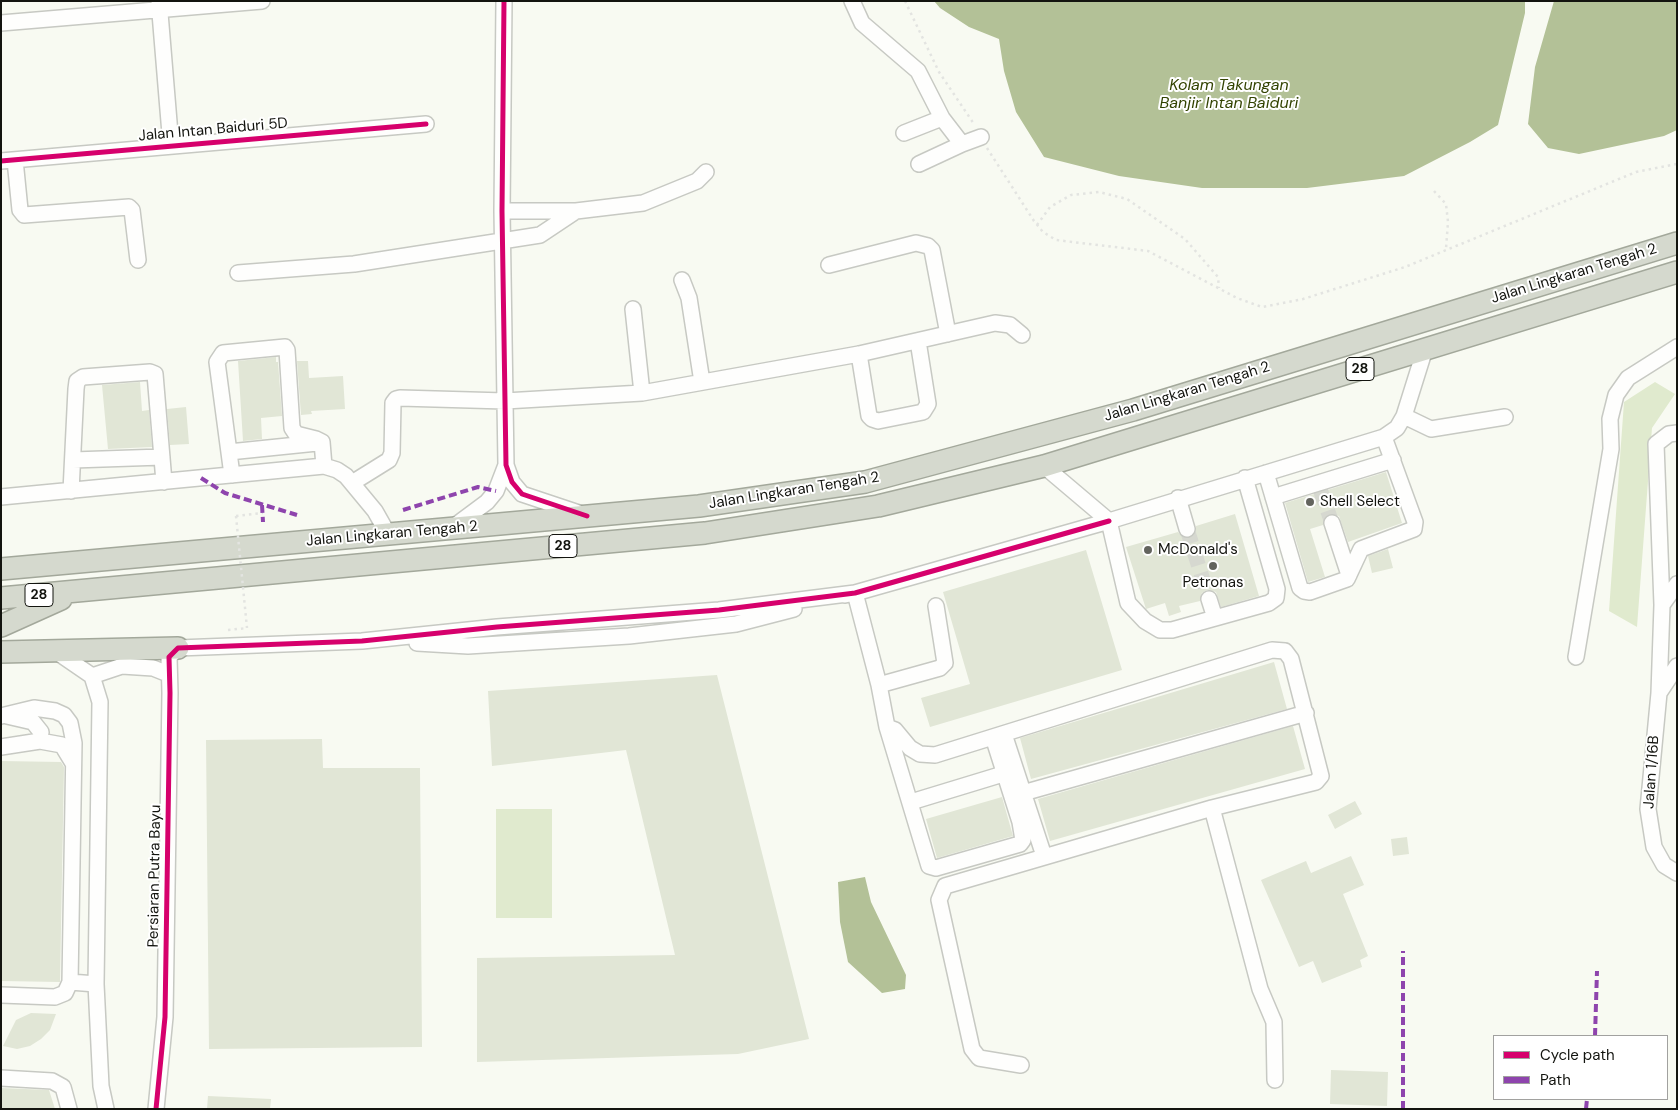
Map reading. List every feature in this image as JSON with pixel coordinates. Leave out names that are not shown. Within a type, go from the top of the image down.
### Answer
[{"type":"highway","name":"Jalan Lingkaran Tengah 2","points":[[1,569],[750,500],[865,482],[1133,410],[1677,243]]},
{"type":"highway","name":"Jalan Lingkaran Tengah 2","points":[[1,598],[705,533],[878,506],[1044,466],[1677,272]]},
{"type":"highway","points":[[1,626],[78,592]]},
{"type":"highway","points":[[1,652],[178,648]]},
{"type":"street","points":[[1,23],[159,5],[262,1]]},
{"type":"street","points":[[504,1],[502,241],[506,466],[512,482],[522,494],[587,516]]},
{"type":"street","points":[[852,1],[862,23],[918,71],[942,118],[962,144]]},
{"type":"street","points":[[159,5],[170,146]]},
{"type":"street","points":[[904,133],[942,118]]},
{"type":"street","name":"Jalan Intan Baiduri 5D","points":[[8,161],[426,124]]},
{"type":"street","points":[[919,164],[981,137]]},
{"type":"street","points":[[8,161],[20,210],[24,215],[128,206],[132,210],[138,260]]},
{"type":"street","points":[[502,211],[576,211],[643,203],[697,181],[706,172]]},
{"type":"street","points":[[238,273],[354,264],[540,235],[576,211]]},
{"type":"street","points":[[828,265],[916,243],[928,246],[932,250],[948,334]]},
{"type":"street","points":[[682,280],[689,298],[702,382]]},
{"type":"street","points":[[633,309],[642,393]]},
{"type":"street","points":[[352,483],[389,460],[392,453],[393,403],[396,399],[505,401],[642,393],[859,354],[1002,323],[1010,325],[1022,335]]},
{"type":"street","points":[[859,354],[872,419],[878,421],[924,412],[928,404],[918,341]]},
{"type":"street","points":[[232,476],[217,362],[223,353],[285,347],[287,350],[292,428],[296,434],[322,442]]},
{"type":"street","points":[[1576,657],[1611,449],[1610,419],[1616,395],[1628,378],[1677,347]]},
{"type":"street","points":[[178,648],[362,641],[497,627],[719,610],[855,593],[1109,521],[1178,498],[1384,437],[1398,428],[1404,416],[1425,349]]},
{"type":"street","points":[[71,491],[77,380],[83,377],[150,372],[155,374],[164,482]]},
{"type":"street","points":[[1404,416],[1431,429],[1505,417]]},
{"type":"street","points":[[1659,693],[1662,605],[1656,444],[1669,434],[1677,433]]},
{"type":"street","points":[[1266,473],[1300,588],[1304,592],[1310,592],[1343,582],[1349,575],[1361,549],[1414,529],[1415,522],[1384,437]]},
{"type":"street","points":[[322,442],[324,466]]},
{"type":"street","points":[[229,452],[322,442]]},
{"type":"street","points":[[73,460],[162,457]]},
{"type":"street","points":[[1273,497],[1319,486],[1392,460]]},
{"type":"street","points":[[1,497],[324,466],[337,470],[352,483],[375,511],[388,534]]},
{"type":"street","points":[[452,528],[487,502],[496,491],[506,466]]},
{"type":"street","points":[[1044,466],[1109,521],[1128,603],[1145,621],[1160,630],[1172,630],[1269,603],[1276,598],[1277,589],[1245,478]]},
{"type":"street","points":[[1178,498],[1187,529]]},
{"type":"street","points":[[1332,523],[1349,575]]},
{"type":"street","points":[[1662,605],[1677,584]]},
{"type":"street","points":[[855,593],[887,727],[929,866],[936,868],[1020,844],[1024,836],[1003,774],[999,736]]},
{"type":"street","points":[[1208,599],[1215,618]]},
{"type":"street","points":[[878,685],[940,668],[945,663],[936,606]]},
{"type":"street","name":"Persiaran Putra Bayu","points":[[156,1109],[165,1017],[170,693],[168,657],[178,648]]},
{"type":"street","points":[[887,727],[895,730],[910,748],[920,754],[935,756],[1272,650],[1285,650],[1292,659],[1320,768],[1321,776],[1316,782],[1212,808],[945,886],[939,900],[972,1049],[979,1058],[1021,1065]]},
{"type":"street","points":[[57,652],[82,667],[92,676],[100,702],[96,984],[101,1086],[106,1109]]},
{"type":"street","points":[[92,676],[122,666],[138,665],[168,674]]},
{"type":"street","name":"Jalan 1/16B","points":[[1677,666],[1659,693],[1648,809],[1654,846],[1664,865],[1677,873]]},
{"type":"street","points":[[2,715],[34,708],[55,711],[64,715],[70,723],[73,762],[70,982],[65,993],[55,997],[6,990]]},
{"type":"street","points":[[1023,793],[1306,713]]},
{"type":"street","points":[[2,715],[33,722],[41,732],[40,741]]},
{"type":"street","points":[[999,736],[1023,793],[1044,856]]},
{"type":"street","points":[[1,747],[40,741],[62,746],[73,762]]},
{"type":"street","points":[[911,802],[1003,774]]},
{"type":"street","points":[[1212,808],[1260,989],[1274,1022],[1275,1080]]},
{"type":"street","points":[[70,982],[96,984]]},
{"type":"street","points":[[1,1078],[52,1081],[63,1087],[69,1109]]},
{"type":"path","points":[[905,1],[939,72],[981,137],[1007,182],[1037,225],[1056,240],[1148,251],[1219,289],[1262,307],[1322,293],[1405,266],[1636,172],[1677,164]]},
{"type":"path","points":[[1434,191],[1446,204],[1448,222],[1446,250]]},
{"type":"path","points":[[1037,225],[1050,206],[1071,195],[1099,192],[1127,199],[1185,239],[1218,277],[1219,289]]},
{"type":"path","points":[[223,630],[246,628],[236,516],[263,513]]},
{"type":"shaded area","points":[[1655,382],[1675,394],[1652,428],[1637,627],[1609,611],[1624,402]]},
{"type":"shaded area","points":[[496,809],[552,809],[552,918],[496,918]]},
{"type":"water","name":"Kolam Takungan Banjir Intan Baiduri","points":[[934,1],[1525,1],[1525,13],[1498,125],[1470,142],[1404,176],[1307,188],[1202,188],[1119,176],[1044,157],[1016,112],[1004,71],[999,39],[969,27],[940,8]]},
{"type":"water","points":[[1554,1],[1677,1],[1677,130],[1664,136],[1579,154],[1548,148],[1528,124],[1535,67]]},
{"type":"water","points":[[865,877],[871,902],[906,975],[905,989],[882,993],[848,962],[840,922],[838,882]]},
{"type":"building","points":[[276,357],[282,416],[261,418],[262,439],[243,441],[238,361]]},
{"type":"building","points":[[297,361],[308,361],[309,378],[343,376],[345,409],[311,411],[312,414],[301,415]]},
{"type":"building","points":[[140,382],[142,411],[149,410],[152,447],[108,449],[102,385]]},
{"type":"building","points":[[186,407],[189,444],[170,445],[167,409]]},
{"type":"building","points":[[1386,472],[1402,523],[1348,542],[1339,516],[1329,514],[1325,517],[1323,525],[1310,529],[1325,577],[1308,582],[1285,503]]},
{"type":"building","name":"Petronas","points":[[1235,514],[1259,596],[1221,607],[1216,592],[1207,590],[1202,593],[1200,601],[1179,606],[1181,612],[1169,616],[1165,603],[1146,609],[1126,547],[1178,532],[1184,538],[1190,538],[1196,532],[1196,526]]},
{"type":"building","points":[[1388,549],[1393,568],[1372,573],[1368,556]]},
{"type":"building","points":[[1086,550],[1122,670],[930,727],[921,698],[970,684],[943,592]]},
{"type":"building","points":[[1274,662],[1287,709],[1031,779],[1020,738]]},
{"type":"building","points":[[717,675],[809,1039],[738,1054],[477,1062],[477,958],[675,955],[626,750],[492,766],[488,691]]},
{"type":"building","points":[[1293,726],[1305,769],[1050,841],[1038,799]]},
{"type":"building","points":[[322,739],[323,768],[420,768],[422,1047],[209,1049],[206,740]]},
{"type":"building","points":[[1,761],[61,762],[64,767],[60,982],[1,981]]},
{"type":"building","points":[[1002,797],[1013,836],[937,858],[926,819]]},
{"type":"building","points":[[1355,801],[1362,814],[1335,829],[1328,815]]},
{"type":"building","points":[[1407,837],[1409,854],[1393,856],[1391,839]]},
{"type":"building","points":[[1351,856],[1364,885],[1343,894],[1368,956],[1360,960],[1362,967],[1322,983],[1313,961],[1299,967],[1261,880],[1306,861],[1311,873]]},
{"type":"building","points":[[31,1013],[56,1014],[50,1030],[30,1046],[17,1049],[3,1046],[16,1020]]},
{"type":"building","points":[[1331,1070],[1388,1072],[1387,1106],[1330,1104]]},
{"type":"building","points":[[1,1088],[49,1090],[55,1109],[1,1109]]},
{"type":"building","points":[[208,1096],[271,1099],[270,1109],[207,1109]]},
{"type":"tunnel","points":[[1320,489],[1332,523]]},
{"type":"tunnel","points":[[1187,529],[1209,599]]},
{"type":"marked path","points":[[201,478],[225,493],[297,515]]},
{"type":"marked path","points":[[403,510],[478,487],[496,491]]},
{"type":"marked path","points":[[262,505],[263,522]]},
{"type":"marked path","points":[[1403,951],[1403,1109]]},
{"type":"marked path","points":[[1595,1035],[1597,971]]},
{"type":"marked path","points":[[1586,1109],[1587,1100]]},
{"type":"cycle path","points":[[504,1],[502,211],[506,465],[512,482],[522,494],[587,516]]},
{"type":"cycle path","points":[[1,161],[426,124]]},
{"type":"cycle path","points":[[156,1109],[165,1017],[169,657],[178,648],[362,641],[497,627],[719,610],[855,593],[1109,521]]},
{"type":"place","name":"Shell Select","points":[[1310,502]]},
{"type":"place","name":"McDonald's","points":[[1148,550]]},
{"type":"place","name":"Petronas","points":[[1213,566]]}]
